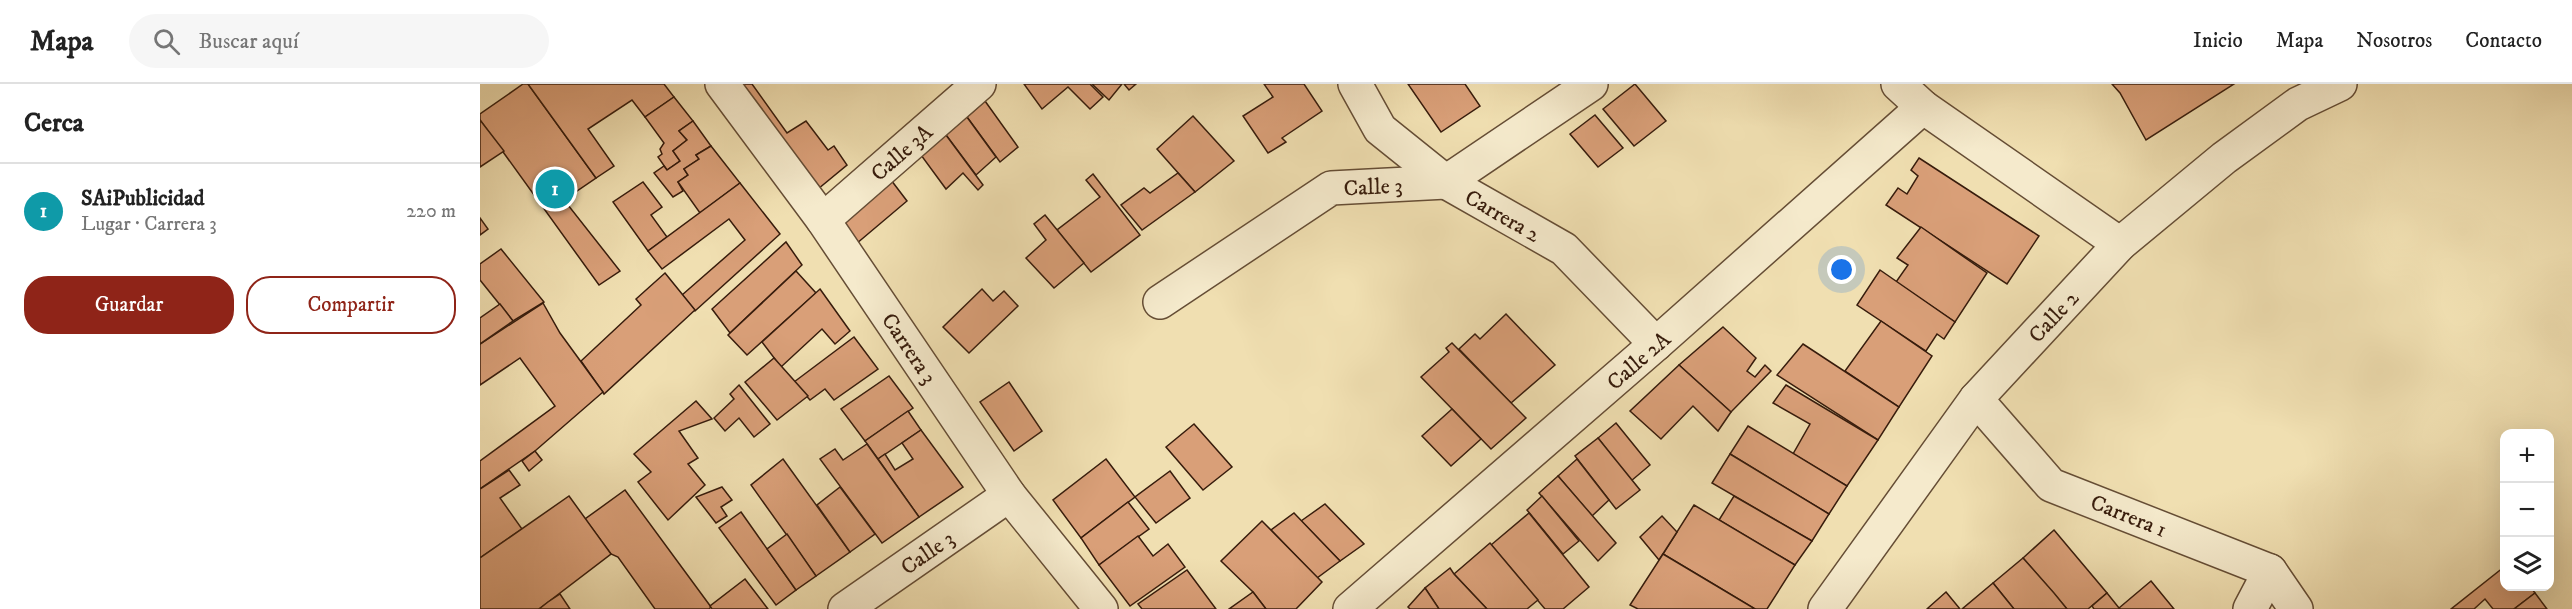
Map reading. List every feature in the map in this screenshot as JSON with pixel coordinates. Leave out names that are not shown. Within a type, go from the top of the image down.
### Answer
[{"type":"street","name":"Carrera 3","points":[[722,84],[822,220],[1009,495],[1101,609]]},
{"type":"street","name":"Calle 3A","points":[[822,220],[980,84]]},
{"type":"street","name":"Carrera 2","points":[[1355,84],[1380,129],[1446,182],[1564,249],[1656,344]]},
{"type":"street","points":[[1446,182],[1591,84]]},
{"type":"street","points":[[1899,84],[1923,107],[2120,244]]},
{"type":"street","name":"Calle 2","points":[[1825,609],[1976,399],[2120,244],[2224,159],[2298,104],[2340,84]]},
{"type":"street","name":"Calle 2A","points":[[1350,609],[1656,344],[1923,107]]},
{"type":"street","name":"Calle 3","points":[[1160,302],[1331,188],[1446,182]]},
{"type":"street","name":"Carrera 1","points":[[1976,399],[2051,485],[2270,571]]},
{"type":"street","name":"Calle 3","points":[[845,609],[1009,495]]},
{"type":"street","points":[[2250,609],[2270,571],[2296,609]]},
{"type":"building","points":[[523,84],[528,84],[596,178],[564,200],[620,271],[599,285],[480,120],[480,114]]},
{"type":"building","points":[[528,84],[664,84],[674,97],[645,117],[632,100],[588,129],[614,166],[596,178]]},
{"type":"building","points":[[743,84],[752,84],[787,133],[806,121],[828,150],[834,146],[847,165],[818,189]]},
{"type":"building","points":[[1024,84],[1090,84],[1103,97],[1090,109],[1068,87],[1042,109]]},
{"type":"building","points":[[1092,84],[1122,84],[1109,100]]},
{"type":"building","points":[[1124,84],[1136,84],[1129,90]]},
{"type":"building","points":[[1264,84],[1304,84],[1322,111],[1282,138],[1286,142],[1268,153],[1243,116],[1273,97]]},
{"type":"building","points":[[1408,84],[1465,84],[1480,106],[1441,132]]},
{"type":"building","points":[[1635,84],[1666,121],[1634,146],[1603,109]]},
{"type":"building","points":[[2112,84],[2234,84],[2146,140],[2120,93]]},
{"type":"building","points":[[674,97],[693,121],[679,131],[687,140],[673,151],[680,161],[667,170],[658,157],[662,154],[660,149],[664,143],[645,117]]},
{"type":"building","points":[[985,101],[1018,147],[1000,162],[967,117]]},
{"type":"building","points":[[964,113],[996,157],[976,175],[943,131]]},
{"type":"building","points":[[1595,115],[1623,148],[1598,167],[1570,134]]},
{"type":"building","points":[[1193,116],[1234,161],[1195,192],[1157,149]]},
{"type":"building","points":[[480,120],[504,151],[480,167]]},
{"type":"building","points":[[693,121],[711,146],[696,155],[699,159],[684,169],[688,175],[678,182],[683,191],[673,197],[654,173],[664,166],[667,170],[680,161],[673,151],[687,140],[679,131]]},
{"type":"building","points":[[943,131],[983,185],[978,190],[963,173],[946,189],[918,151]]},
{"type":"building","points":[[711,146],[740,183],[700,213],[678,182],[688,175],[684,169],[699,159],[696,155]]},
{"type":"building","points":[[1919,158],[2039,236],[2007,284],[1886,205],[1898,188],[1907,194],[1918,176],[1911,170]]},
{"type":"building","points":[[1178,173],[1195,192],[1142,230],[1121,205],[1144,188],[1150,193]]},
{"type":"building","points":[[1093,174],[1140,235],[1091,272],[1057,230],[1100,197],[1086,180]]},
{"type":"building","points":[[891,180],[907,201],[856,244],[839,224]]},
{"type":"building","points":[[643,182],[662,207],[651,215],[667,237],[648,251],[613,202]]},
{"type":"building","points":[[740,183],[780,234],[695,311],[682,295],[745,240],[729,219],[662,269],[648,251]]},
{"type":"building","points":[[1045,215],[1084,263],[1054,288],[1026,258],[1046,240],[1034,224]]},
{"type":"building","points":[[480,218],[488,229],[480,235]]},
{"type":"building","points":[[1921,227],[1987,273],[1955,322],[1896,282],[1908,265],[1897,258]]},
{"type":"building","points":[[786,242],[802,265],[730,333],[712,309]]},
{"type":"building","points":[[501,249],[544,302],[513,321],[480,280],[480,264]]},
{"type":"building","points":[[1880,270],[1955,322],[1944,339],[1937,334],[1926,351],[1857,305]]},
{"type":"building","points":[[796,271],[816,293],[747,355],[728,335]]},
{"type":"building","points":[[665,273],[695,310],[604,394],[581,361],[641,305],[636,299]]},
{"type":"building","points":[[820,289],[850,331],[835,344],[822,329],[781,367],[762,342]]},
{"type":"building","points":[[982,289],[993,301],[1004,291],[1018,306],[969,353],[943,327]]},
{"type":"building","points":[[543,303],[560,333],[603,392],[535,451],[480,489],[480,461],[555,406],[520,358],[480,385],[480,344]]},
{"type":"building","points":[[500,304],[513,321],[480,344],[480,318]]},
{"type":"building","points":[[1506,314],[1555,365],[1511,403],[1459,349],[1475,334],[1480,339]]},
{"type":"building","points":[[1881,321],[1932,356],[1899,407],[1845,371]]},
{"type":"building","points":[[1723,327],[1756,358],[1747,371],[1755,377],[1765,365],[1771,371],[1731,412],[1679,365]]},
{"type":"building","points":[[854,337],[878,369],[834,400],[825,389],[810,400],[794,382]]},
{"type":"building","points":[[1452,343],[1526,418],[1491,449],[1421,377],[1449,352],[1446,348]]},
{"type":"building","points":[[1803,344],[1899,407],[1878,440],[1777,375]]},
{"type":"building","points":[[774,358],[808,396],[777,420],[745,382]]},
{"type":"building","points":[[1679,365],[1731,412],[1718,431],[1693,406],[1661,439],[1630,411]]},
{"type":"building","points":[[889,376],[913,408],[865,441],[841,409]]},
{"type":"building","points":[[1009,382],[1042,431],[1014,451],[980,402]]},
{"type":"building","points":[[739,385],[770,424],[754,437],[739,418],[725,431],[714,418],[734,399],[730,394]]},
{"type":"building","points":[[1786,385],[1878,440],[1847,486],[1793,454],[1810,424],[1773,403]]},
{"type":"building","points":[[696,401],[712,419],[679,431],[698,458],[688,464],[705,485],[668,520],[638,482],[651,472],[634,454]]},
{"type":"building","points":[[1452,409],[1481,439],[1451,466],[1422,436]]},
{"type":"building","points":[[908,411],[921,430],[878,459],[865,441]]},
{"type":"building","points":[[1616,423],[1650,465],[1631,481],[1598,438]]},
{"type":"building","points":[[1194,424],[1232,467],[1203,490],[1166,447]]},
{"type":"building","points":[[1748,426],[1847,486],[1829,514],[1730,454]]},
{"type":"building","points":[[921,430],[963,487],[919,517],[878,459],[885,454],[895,470],[913,459],[902,443]]},
{"type":"building","points":[[1598,438],[1640,490],[1616,509],[1575,456]]},
{"type":"building","points":[[867,444],[919,517],[882,543],[820,459],[835,449],[843,460]]},
{"type":"building","points":[[535,451],[542,460],[529,471],[522,461]]},
{"type":"building","points":[[1730,454],[1829,514],[1812,541],[1712,483]]},
{"type":"building","points":[[783,459],[850,552],[816,576],[751,485]]},
{"type":"building","points":[[1106,459],[1135,497],[1081,538],[1053,500]]},
{"type":"building","points":[[1577,459],[1609,500],[1592,516],[1558,476]]},
{"type":"building","points":[[509,470],[520,485],[500,498],[522,529],[480,558],[480,489]]},
{"type":"building","points":[[1170,471],[1190,498],[1156,523],[1135,497]]},
{"type":"building","points":[[1558,476],[1616,543],[1598,561],[1539,493]]},
{"type":"building","points":[[722,487],[732,500],[721,507],[727,516],[716,523],[696,497]]},
{"type":"building","points":[[840,487],[875,534],[850,552],[817,505]]},
{"type":"building","points":[[625,490],[711,607],[709,609],[655,609],[618,557],[611,554],[585,519]]},
{"type":"building","points":[[569,496],[611,554],[539,609],[480,609],[480,558]]},
{"type":"building","points":[[1542,496],[1579,541],[1563,554],[1527,510]]},
{"type":"building","points":[[1734,496],[1812,541],[1795,565],[1719,520]]},
{"type":"building","points":[[1128,502],[1149,529],[1099,565],[1081,538]]},
{"type":"building","points":[[1325,504],[1364,544],[1340,561],[1301,521]]},
{"type":"building","points":[[1694,505],[1795,565],[1767,609],[1755,609],[1663,554]]},
{"type":"building","points":[[741,512],[796,590],[776,605],[719,528]]},
{"type":"building","points":[[1294,513],[1340,561],[1317,578],[1271,530]]},
{"type":"building","points":[[1529,513],[1589,587],[1563,609],[1545,609],[1491,545]]},
{"type":"building","points":[[1662,516],[1677,532],[1659,560],[1640,537]]},
{"type":"building","points":[[1262,521],[1322,582],[1296,609],[1266,609],[1253,592],[1221,561]]},
{"type":"building","points":[[2054,530],[2107,593],[2088,609],[2067,609],[2023,558]]},
{"type":"building","points":[[787,534],[816,576],[796,590],[767,549]]},
{"type":"building","points":[[1138,536],[1153,556],[1168,544],[1185,567],[1130,606],[1099,565]]},
{"type":"building","points":[[1490,543],[1538,600],[1527,609],[1487,609],[1454,574]]},
{"type":"building","points":[[1663,554],[1755,609],[1638,609],[1630,605]]},
{"type":"building","points":[[2023,558],[2067,609],[2014,609],[1993,583]]},
{"type":"building","points":[[1450,568],[1487,609],[1439,609],[1425,588]]},
{"type":"building","points":[[1187,570],[1216,609],[1142,609],[1138,604]]},
{"type":"building","points":[[2500,570],[2500,591],[2534,591],[2535,593],[2514,609],[2493,609],[2485,599],[2474,609],[2451,609]]},
{"type":"building","points":[[745,579],[768,609],[712,609],[710,606]]},
{"type":"building","points":[[2151,581],[2174,609],[2119,608]]},
{"type":"building","points":[[1993,583],[2014,609],[1962,609]]},
{"type":"building","points":[[1425,588],[1439,609],[1410,609],[1408,607]]},
{"type":"building","points":[[1253,592],[1266,609],[1229,609]]},
{"type":"building","points":[[1946,592],[1960,609],[1927,609],[1928,608]]},
{"type":"building","points":[[2107,593],[2120,609],[2094,609],[2092,606]]},
{"type":"building","points":[[2535,593],[2547,609],[2514,609]]},
{"type":"building","points":[[560,594],[570,609],[539,609],[548,602]]},
{"type":"place","name":"SAiPublicidad","points":[[555,189]]}]
